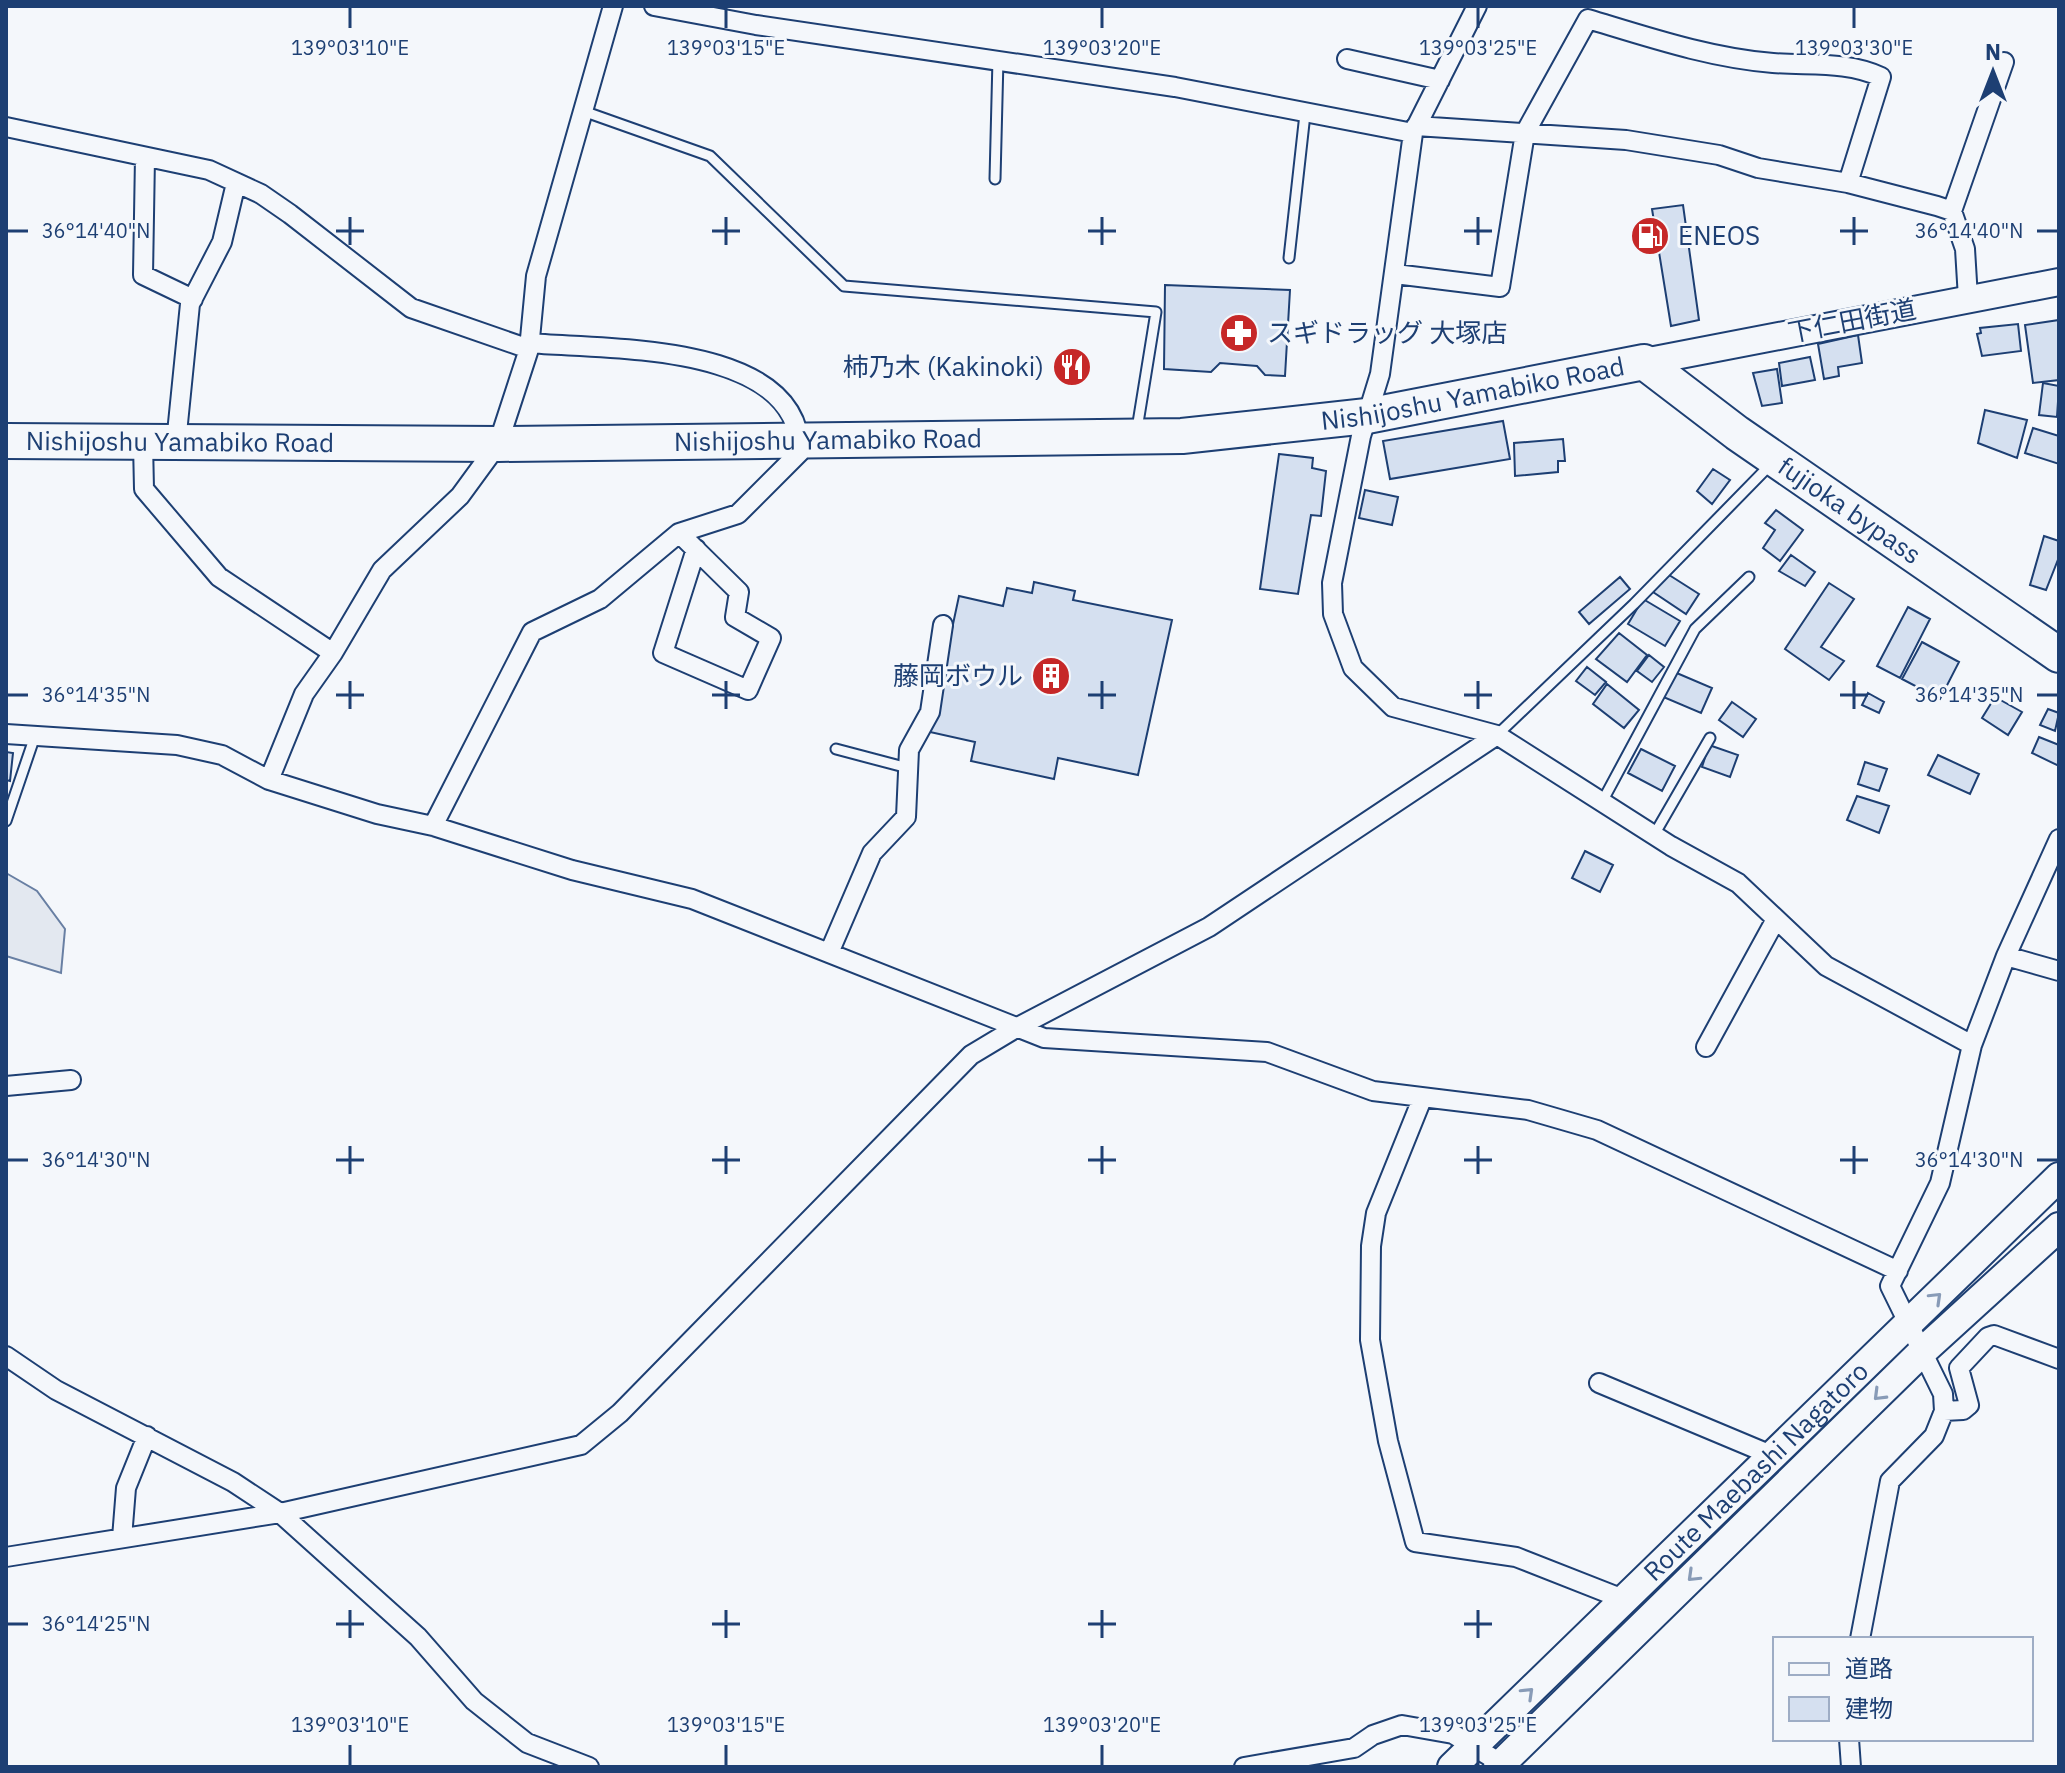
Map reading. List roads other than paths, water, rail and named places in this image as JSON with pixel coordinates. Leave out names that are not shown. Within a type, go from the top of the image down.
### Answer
[{"type":"highway","name":"Nishijoshu Yamabiko Road","points":[[6,441],[498,444],[1135,437],[1261,429],[1367,416],[1644,362]]},
{"type":"highway","name":"fujioka bypass","points":[[1644,362],[1775,460],[2059,655]]},
{"type":"main road","name":"Route Maebashi Nagatoro","points":[[1452,1767],[2059,1177]]},
{"type":"main road","name":"Route Maebashi Nagatoro","points":[[1502,1766],[1923,1351],[2059,1227]]},
{"type":"street","points":[[269,780],[304,694],[333,653],[382,570],[460,496],[498,444],[529,346],[536,276],[613,6]]},
{"type":"street","points":[[654,6],[756,25],[1175,87],[1305,114],[1415,130],[1626,140],[1719,155],[1758,168],[1848,183],[1952,211]]},
{"type":"street","points":[[1477,6],[1415,130],[1380,374],[1367,416],[1332,583],[1338,632],[1353,668],[1393,707],[1497,735],[1654,835],[1738,883],[1826,966],[1972,1045]]},
{"type":"street","points":[[1395,274],[1500,287],[1525,133],[1588,19],[1674,44],[1773,63],[1865,69],[1881,77],[1848,183]]},
{"type":"street","points":[[1347,59],[1440,80]]},
{"type":"street","points":[[1968,298],[1965,249],[1952,211],[2004,62]]},
{"type":"street","points":[[6,127],[209,170],[290,214],[411,308],[529,346],[719,363],[769,389],[794,414],[800,452],[738,514],[679,533],[600,599],[532,632],[433,826]]},
{"type":"street","points":[[145,157],[143,275],[193,299]]},
{"type":"street","points":[[236,183],[222,242],[193,299],[159,443],[144,489],[219,577],[333,653]]},
{"type":"street","name":"下仁田街道","points":[[1644,362],[2059,282]]},
{"type":"street","points":[[679,533],[696,549],[739,592],[735,617],[771,638],[748,690],[663,653],[696,549]]},
{"type":"street","points":[[829,953],[872,853],[906,817],[909,750],[930,712],[943,625]]},
{"type":"street","points":[[6,734],[177,745],[222,755],[269,780],[377,814],[433,826],[572,870],[692,899],[924,987],[1044,1038],[1267,1052],[1373,1091],[1528,1110],[1597,1130],[1898,1271]]},
{"type":"street","points":[[6,1557],[280,1513],[581,1445],[620,1413],[971,1055],[1016,1028],[1209,927],[1497,735]]},
{"type":"street","points":[[1860,1637],[1890,1481],[1934,1436],[1944,1411],[1943,1394],[1890,1286],[1940,1183],[1972,1045],[2006,956],[2059,839]]},
{"type":"street","points":[[1706,1047],[1776,919]]},
{"type":"street","points":[[2006,956],[2059,971]]},
{"type":"street","points":[[6,1086],[71,1080]]},
{"type":"street","points":[[1422,1099],[1376,1213],[1371,1246],[1370,1340],[1388,1441],[1415,1542],[1516,1557],[1623,1599]]},
{"type":"street","points":[[1944,1411],[1963,1410],[1969,1405],[1959,1368],[1988,1337],[1994,1335],[2059,1359]]},
{"type":"street","points":[[6,1356],[56,1390],[233,1482],[280,1513],[418,1637],[474,1701],[527,1743],[589,1767]]},
{"type":"street","points":[[1599,1383],[1771,1455]]},
{"type":"street","points":[[122,1538],[126,1488],[147,1436]]},
{"type":"street","points":[[1244,1767],[1354,1748],[1373,1735],[1402,1725],[1453,1734],[1502,1766]]},
{"type":"street","points":[[1849,1741],[1851,1767]]},
{"type":"lane","points":[[995,179],[998,59]]},
{"type":"lane","points":[[583,110],[710,156],[844,286],[1156,312],[1135,437]]},
{"type":"lane","points":[[1289,258],[1305,114]]},
{"type":"lane","points":[[1497,735],[1634,604],[1775,460]]},
{"type":"lane","points":[[1602,802],[1695,629],[1749,577]]},
{"type":"lane","points":[[6,821],[35,736]]},
{"type":"lane","points":[[1654,835],[1710,738]]},
{"type":"lane","points":[[836,749],[908,768]]},
{"type":"place","name":"ENEOS","points":[[1650,236]]},
{"type":"place","name":"スギドラッグ 大塚店","points":[[1239,333]]},
{"type":"place","name":"柿乃木 (Kakinoki)","points":[[1072,367]]},
{"type":"place","name":"藤岡ボウル","points":[[1051,676]]}]
